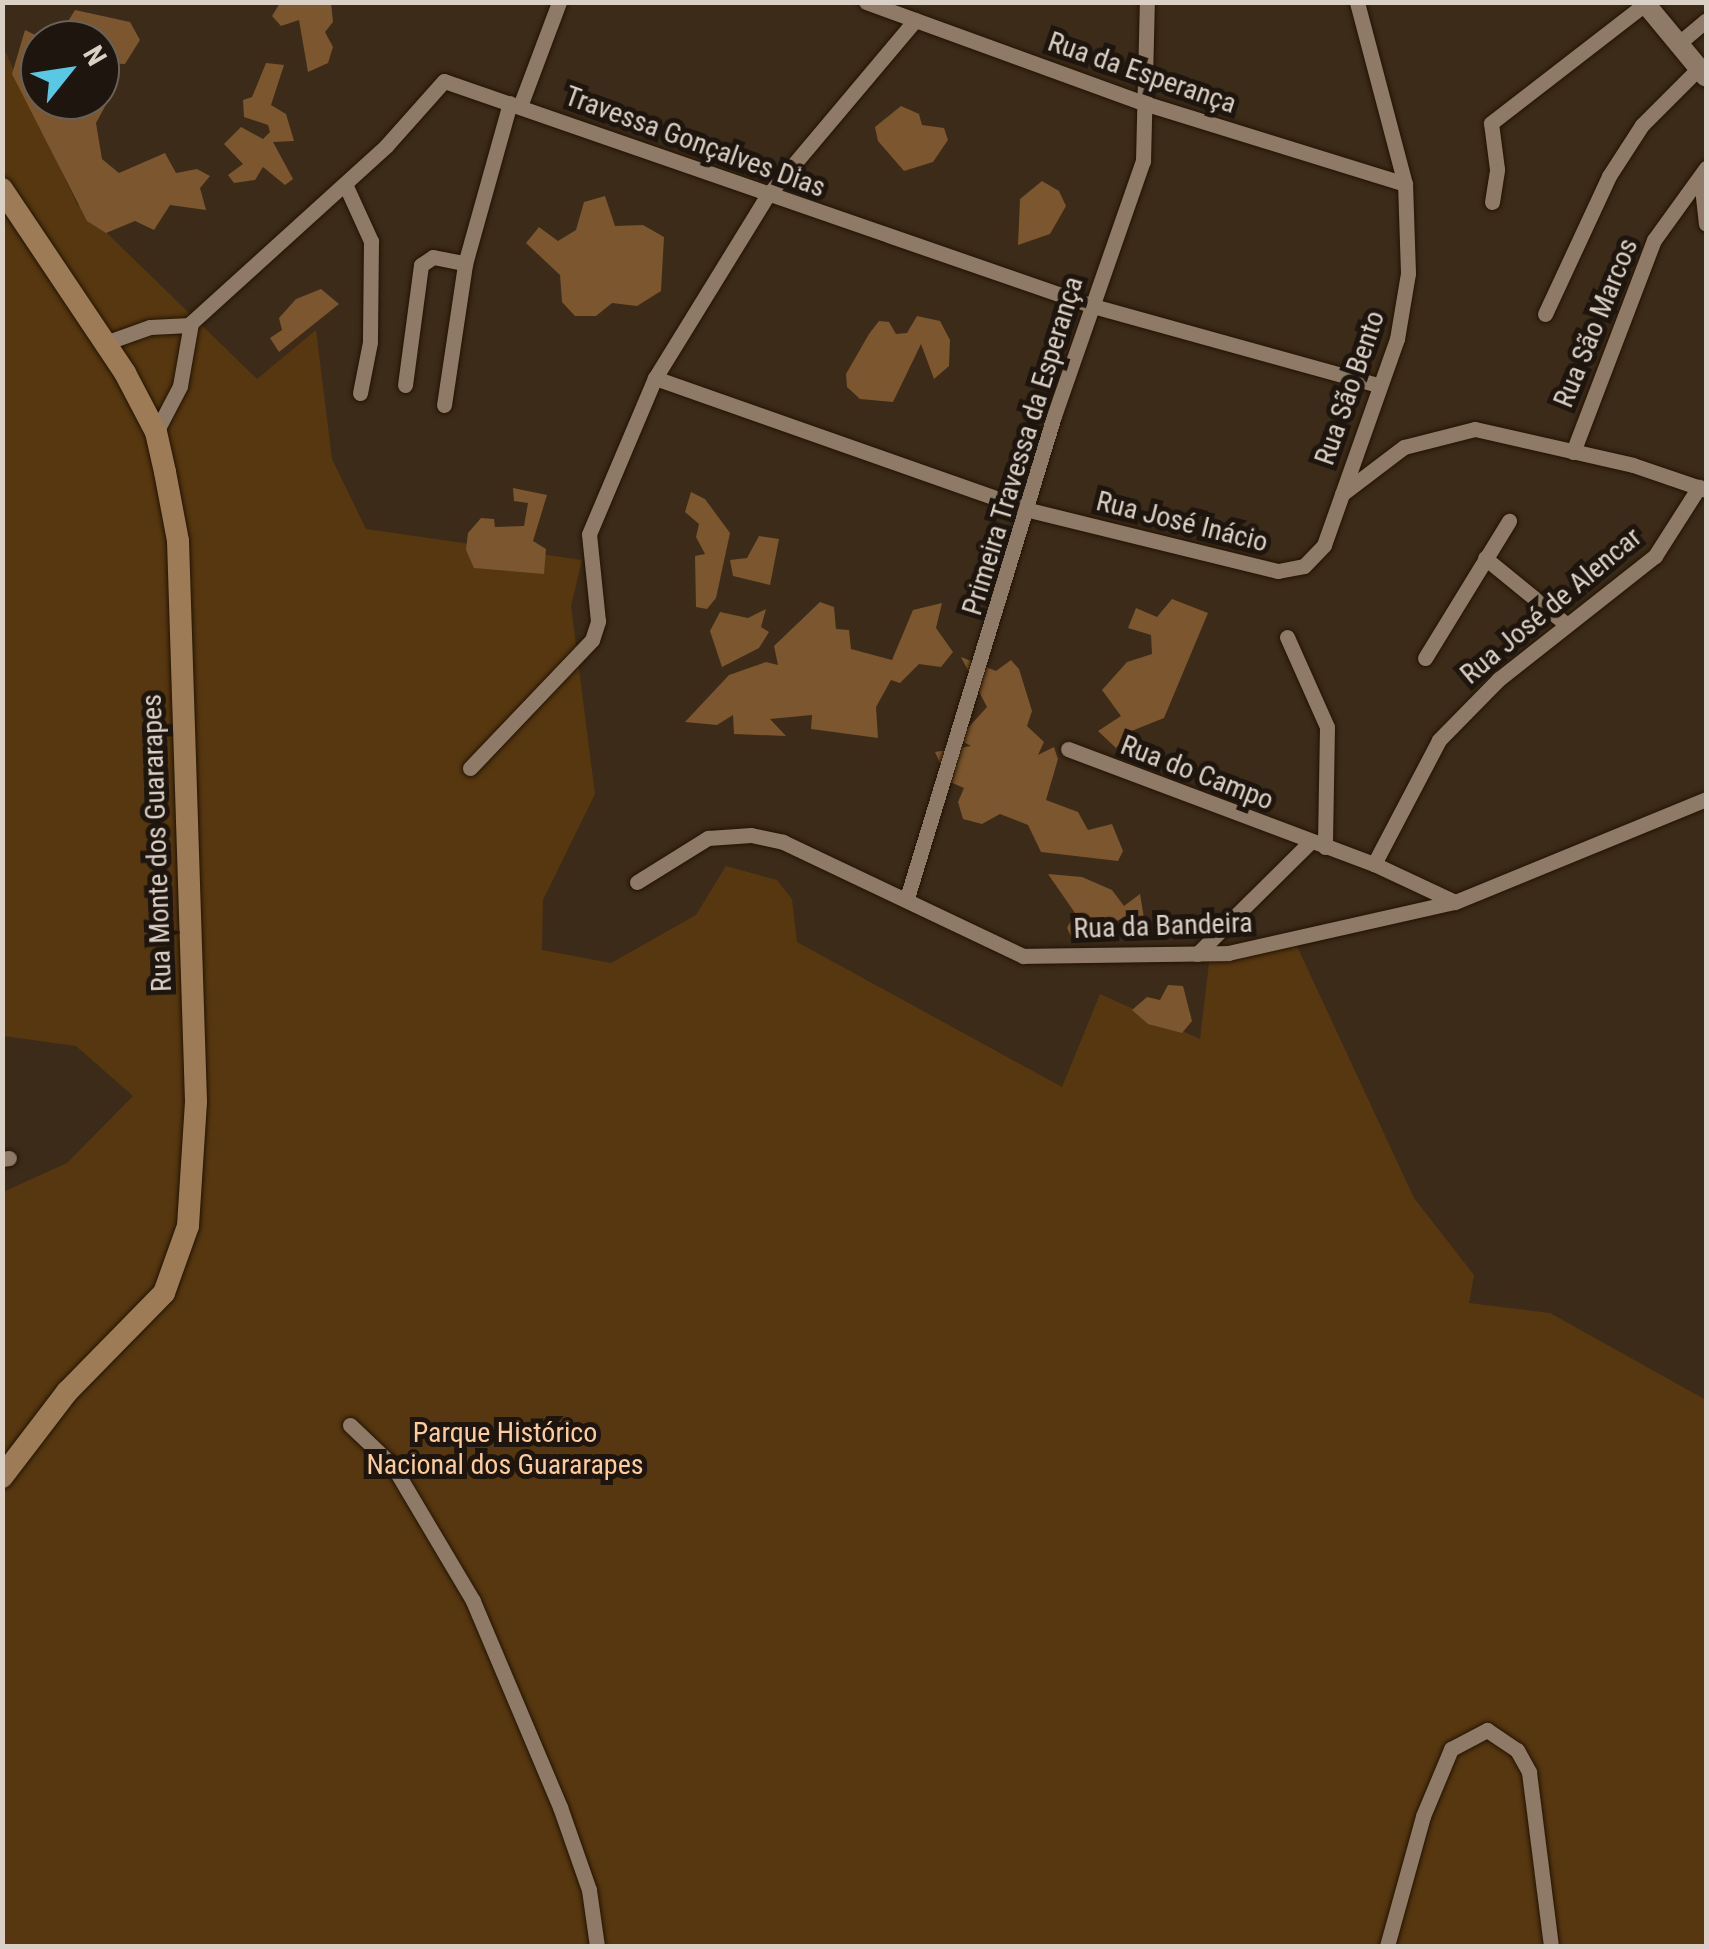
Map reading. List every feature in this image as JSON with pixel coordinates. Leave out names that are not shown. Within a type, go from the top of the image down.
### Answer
[{"type":"main road","name":"Rua Monte dos Guararapes","points":[[2,189],[105,343],[156,432],[178,560],[196,1102],[188,1226],[164,1293],[67,1392],[2,1476]]},
{"type":"street","points":[[444,405],[465,264],[515,104],[559,2]]},
{"type":"street","name":"Rua da Esperança","points":[[866,2],[1147,104],[1404,184]]},
{"type":"street","name":"Primeira Travessa da Esperança","points":[[907,898],[1092,306],[1143,161],[1146,2]]},
{"type":"street","name":"Rua São Bento","points":[[1340,496],[1404,310],[1404,184],[1356,2]]},
{"type":"street","points":[[1492,202],[1498,170],[1490,122],[1644,3],[1703,73],[1642,124],[1609,176],[1545,314]]},
{"type":"street","points":[[470,768],[592,640],[598,622],[588,534],[655,378],[767,196],[915,20]]},
{"type":"street","points":[[1679,43],[1706,20]]},
{"type":"street","name":"Travessa Gonçalves Dias","points":[[190,325],[405,128],[440,82],[515,104],[767,196],[1092,306],[1378,385]]},
{"type":"street","points":[[1704,171],[1706,224]]},
{"type":"street","name":"Rua São Marcos","points":[[1573,452],[1654,240],[1704,171]]},
{"type":"street","points":[[346,184],[371,241],[370,342],[360,392]]},
{"type":"street","points":[[405,385],[420,265],[433,257],[465,264]]},
{"type":"street","points":[[105,343],[150,327],[190,325],[180,386],[156,432]]},
{"type":"street","name":"Rua José Inácio","points":[[655,378],[1030,510],[1290,572],[1324,545],[1340,496]]},
{"type":"street","points":[[1340,496],[1404,447],[1475,428],[1703,489]]},
{"type":"street","name":"Rua José de Alencar","points":[[1374,864],[1438,740],[1480,695],[1655,556],[1703,489]]},
{"type":"street","points":[[1425,658],[1510,520]]},
{"type":"street","points":[[1485,558],[1566,624]]},
{"type":"street","points":[[1197,954],[1316,845],[1327,727],[1287,638]]},
{"type":"street","name":"Rua do Campo","points":[[1068,748],[1374,864],[1455,902]]},
{"type":"street","name":"Rua da Bandeira","points":[[637,882],[708,838],[728,834],[783,842],[1023,956],[1197,954],[1262,948],[1455,902],[1706,800]]},
{"type":"street","points":[[350,1425],[393,1466],[474,1602],[560,1807],[589,1890],[597,1946]]},
{"type":"street","points":[[1387,1946],[1423,1816],[1452,1749],[1487,1730],[1517,1750],[1529,1772],[1550,1946]]},
{"type":"green space","name":"Parque Histórico Nacional dos Guararapes","points":[[2,45],[20,83],[20,120],[37,120],[77,204],[257,379],[316,330],[332,459],[366,529],[582,560],[571,606],[595,794],[543,900],[542,950],[611,963],[696,915],[726,866],[777,880],[792,899],[797,942],[1062,1087],[1100,994],[1200,1039],[1210,955],[1296,944],[1414,1198],[1474,1275],[1469,1303],[1550,1313],[1706,1400],[1706,1946],[3,1946],[3,1192],[67,1163],[133,1096],[76,1046],[3,1036]]},
{"type":"shaded area","points":[[280,3],[331,3],[333,22],[325,32],[333,47],[328,63],[308,72],[299,20],[281,26],[272,16]]},
{"type":"shaded area","points":[[75,10],[130,22],[140,40],[125,64],[120,64],[120,20],[69,20]]},
{"type":"shaded area","points":[[20,47],[20,90],[12,74]]},
{"type":"shaded area","points":[[266,63],[284,65],[271,105],[286,114],[294,141],[273,142],[293,179],[285,185],[263,167],[255,180],[234,183],[228,175],[243,164],[224,144],[241,127],[263,139],[270,132],[268,125],[244,117],[243,100],[252,97]]},
{"type":"shaded area","points":[[901,106],[919,114],[922,125],[944,128],[948,140],[933,162],[904,171],[878,141],[875,127]]},
{"type":"shaded area","points":[[35,120],[98,120],[102,159],[119,173],[165,153],[176,173],[197,169],[210,176],[200,188],[206,210],[170,205],[154,230],[135,221],[106,233],[87,221]]},
{"type":"shaded area","points":[[1042,181],[1059,191],[1066,206],[1050,234],[1018,245],[1020,199]]},
{"type":"shaded area","points":[[605,196],[615,226],[643,225],[664,237],[661,291],[637,306],[612,303],[596,316],[575,316],[562,302],[560,275],[526,243],[539,227],[558,241],[576,230],[584,202]]},
{"type":"shaded area","points":[[321,289],[339,304],[279,352],[270,338],[282,330],[279,318],[296,299]]},
{"type":"shaded area","points":[[917,316],[940,321],[950,340],[949,366],[934,379],[921,344],[893,402],[860,399],[847,387],[846,374],[869,334],[879,321],[889,322],[896,334],[907,333]]},
{"type":"shaded area","points":[[513,488],[547,495],[533,541],[546,549],[544,574],[474,568],[466,550],[468,533],[481,518],[494,519],[495,527],[524,526],[528,503],[514,501]]},
{"type":"shaded area","points":[[691,492],[705,499],[730,533],[716,598],[707,609],[696,607],[695,556],[705,554],[696,537],[699,524],[685,512]]},
{"type":"shaded area","points":[[759,536],[779,539],[770,585],[733,576],[730,560],[747,558]]},
{"type":"shaded area","points":[[1172,599],[1208,613],[1164,718],[1129,732],[1116,748],[1098,731],[1121,716],[1102,690],[1127,662],[1152,654],[1151,635],[1128,628],[1136,608],[1157,617]]},
{"type":"shaded area","points":[[820,602],[834,607],[836,629],[849,630],[851,649],[892,660],[913,610],[942,603],[936,628],[953,652],[941,667],[919,664],[900,683],[891,680],[876,707],[878,738],[811,729],[812,715],[770,719],[786,736],[734,734],[733,715],[717,725],[685,722],[729,675],[766,662],[778,665],[774,646]]},
{"type":"shaded area","points":[[766,609],[761,627],[769,632],[759,648],[722,667],[710,631],[720,612],[748,618]]},
{"type":"shaded area","points":[[961,657],[996,671],[1011,660],[1019,669],[1032,711],[1027,726],[1044,742],[1038,755],[1054,747],[1058,759],[1046,800],[1078,812],[1088,830],[1112,824],[1123,851],[1118,861],[1041,852],[1028,825],[1000,814],[982,824],[963,819],[958,802],[964,788],[948,781],[935,752],[971,746],[958,739],[987,707]]},
{"type":"shaded area","points":[[1048,874],[1082,877],[1112,890],[1124,906],[1140,894],[1144,918],[1132,926],[1121,919],[1074,942],[1067,928],[1075,913]]},
{"type":"shaded area","points":[[1168,985],[1183,986],[1192,1021],[1182,1033],[1148,1024],[1132,1010],[1147,997],[1160,1000]]}]
